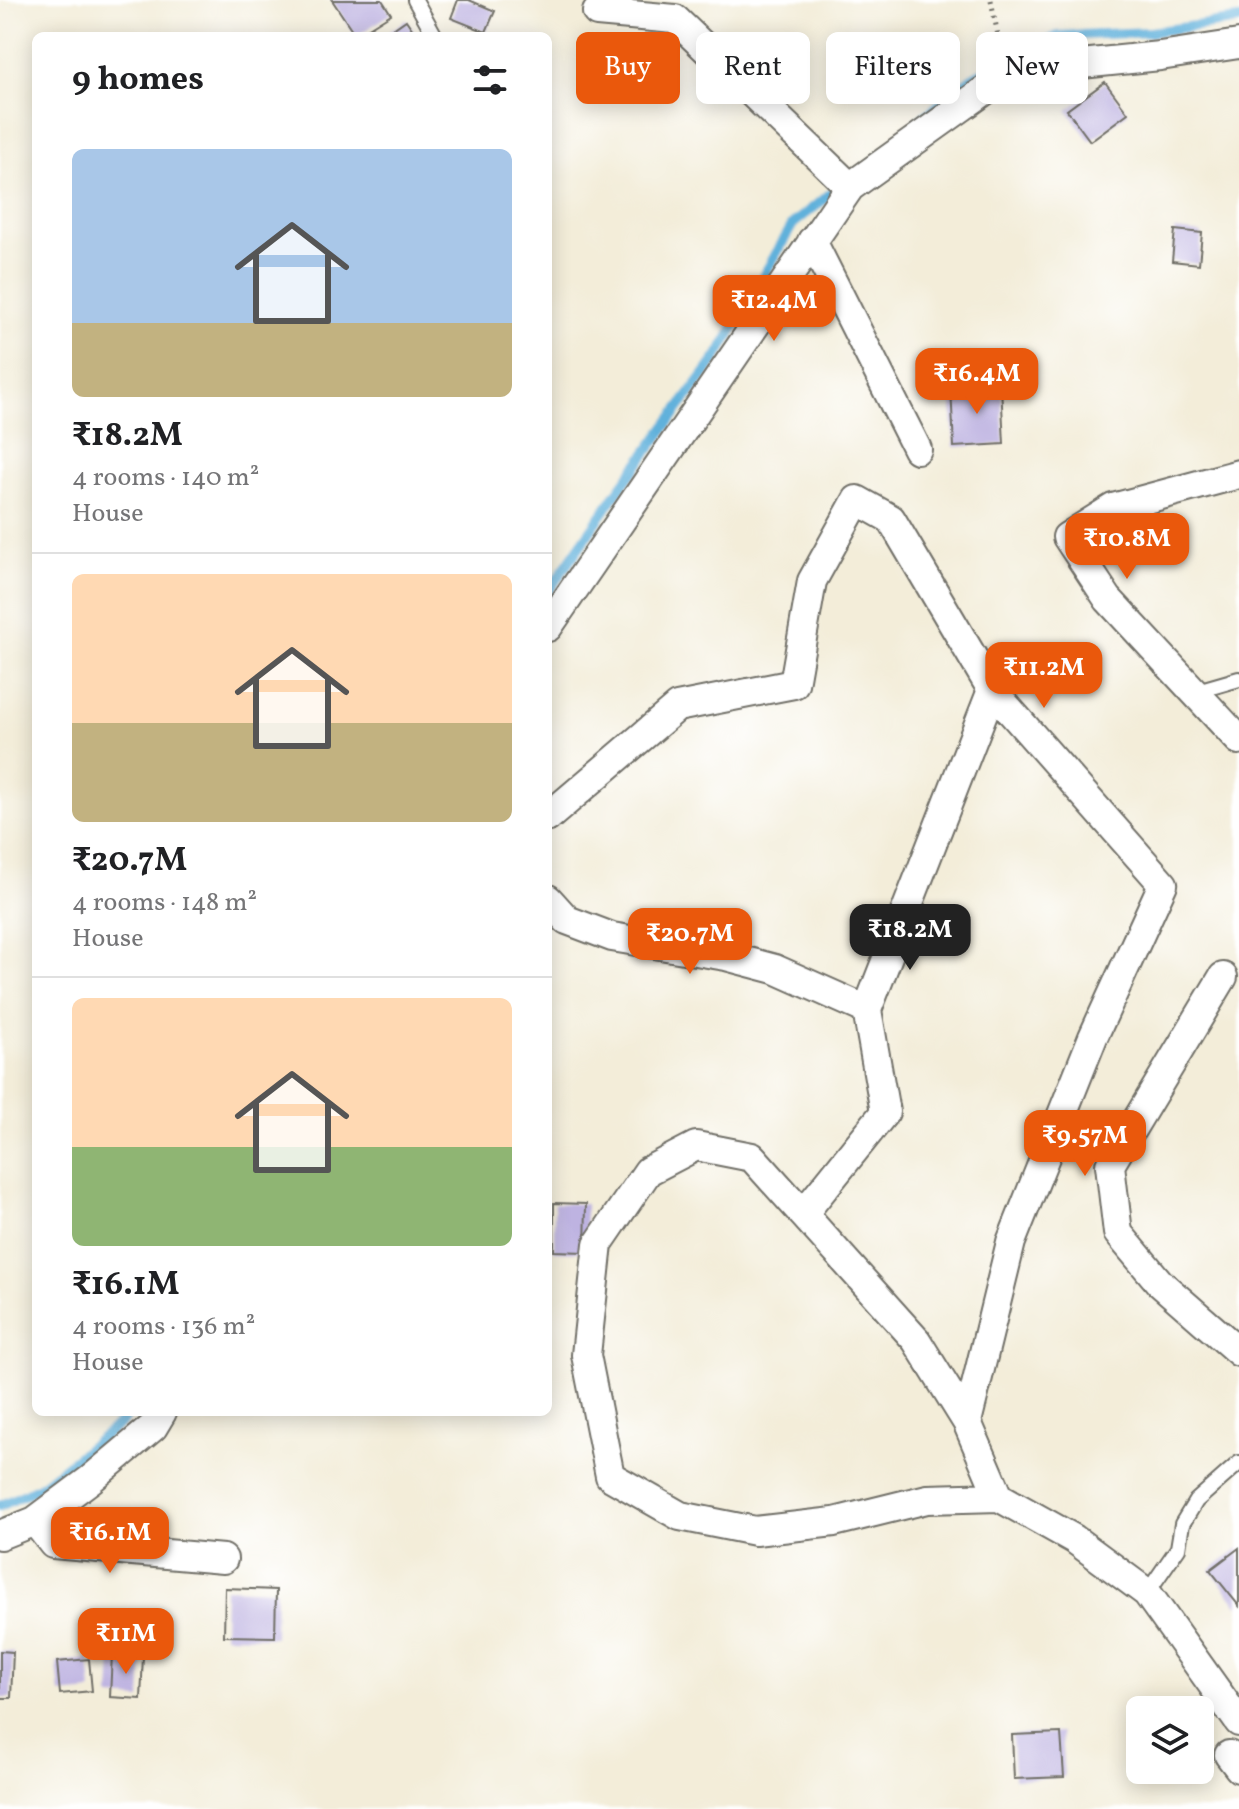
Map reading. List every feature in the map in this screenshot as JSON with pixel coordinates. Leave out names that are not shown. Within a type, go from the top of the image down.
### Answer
[{"type":"street","points":[[597,12],[675,19],[850,187]]},
{"type":"street","points":[[1088,63],[1239,44]]},
{"type":"street","points":[[552,621],[850,187],[976,97]]},
{"type":"street","points":[[812,241],[917,449]]},
{"type":"street","points":[[1239,474],[1113,508],[1067,537],[1108,599],[1239,740]]},
{"type":"street","points":[[552,814],[677,707],[794,684],[812,581],[857,500],[891,519],[992,690],[1163,884],[1093,1037],[1011,1242],[967,1422]]},
{"type":"street","points":[[803,1214],[885,1112],[867,1010],[992,690]]},
{"type":"street","points":[[552,903],[567,920],[612,937],[726,956],[775,969],[867,1010]]},
{"type":"street","points":[[1223,977],[1110,1165],[1118,1233],[1160,1283],[1239,1352]]},
{"type":"street","points":[[999,1497],[967,1422],[916,1340],[752,1157],[696,1146],[648,1171],[598,1244],[586,1355],[610,1476],[680,1516],[755,1531],[834,1522],[927,1499],[999,1497],[1074,1539],[1147,1593],[1239,1722]]},
{"type":"street","points":[[0,1535],[35,1521],[153,1427],[160,1416]]},
{"type":"street","points":[[35,1521],[53,1544],[223,1559]]},
{"type":"lane","points":[[415,0],[433,32]]},
{"type":"lane","points":[[1194,692],[1239,679]]},
{"type":"lane","points":[[1147,1593],[1178,1548],[1182,1524],[1196,1501],[1239,1463]]},
{"type":"path","points":[[991,0],[996,32]]},
{"type":"building","points":[[332,0],[382,0],[391,14],[362,32],[353,32]]},
{"type":"building","points":[[458,0],[469,0],[495,11],[486,32],[451,18]]},
{"type":"building","points":[[406,20],[414,32],[389,32]]},
{"type":"building","points":[[1105,82],[1128,113],[1090,141],[1067,110],[1075,104],[1088,104],[1088,95]]},
{"type":"building","points":[[1175,230],[1202,233],[1199,264],[1172,261]]},
{"type":"building","points":[[1001,386],[1004,444],[954,447],[951,388]]},
{"type":"building","points":[[554,1203],[586,1204],[585,1252],[554,1251]]},
{"type":"building","points":[[1239,1548],[1239,1606],[1210,1570]]},
{"type":"building","points":[[225,1588],[276,1590],[275,1637],[224,1636]]},
{"type":"building","points":[[0,1651],[13,1652],[11,1698],[0,1698]]},
{"type":"building","points":[[112,1654],[143,1656],[141,1699],[110,1697]]},
{"type":"building","points":[[89,1659],[92,1691],[60,1694],[57,1662]]},
{"type":"building","points":[[1061,1733],[1064,1777],[1014,1779],[1012,1735]]},
{"type":"waterway","points":[[1088,35],[1151,32],[1239,20]]},
{"type":"waterway","points":[[918,122],[976,76]]},
{"type":"waterway","points":[[552,586],[717,357],[793,224],[835,190]]},
{"type":"waterway","points":[[0,1506],[40,1487],[126,1416]]}]
